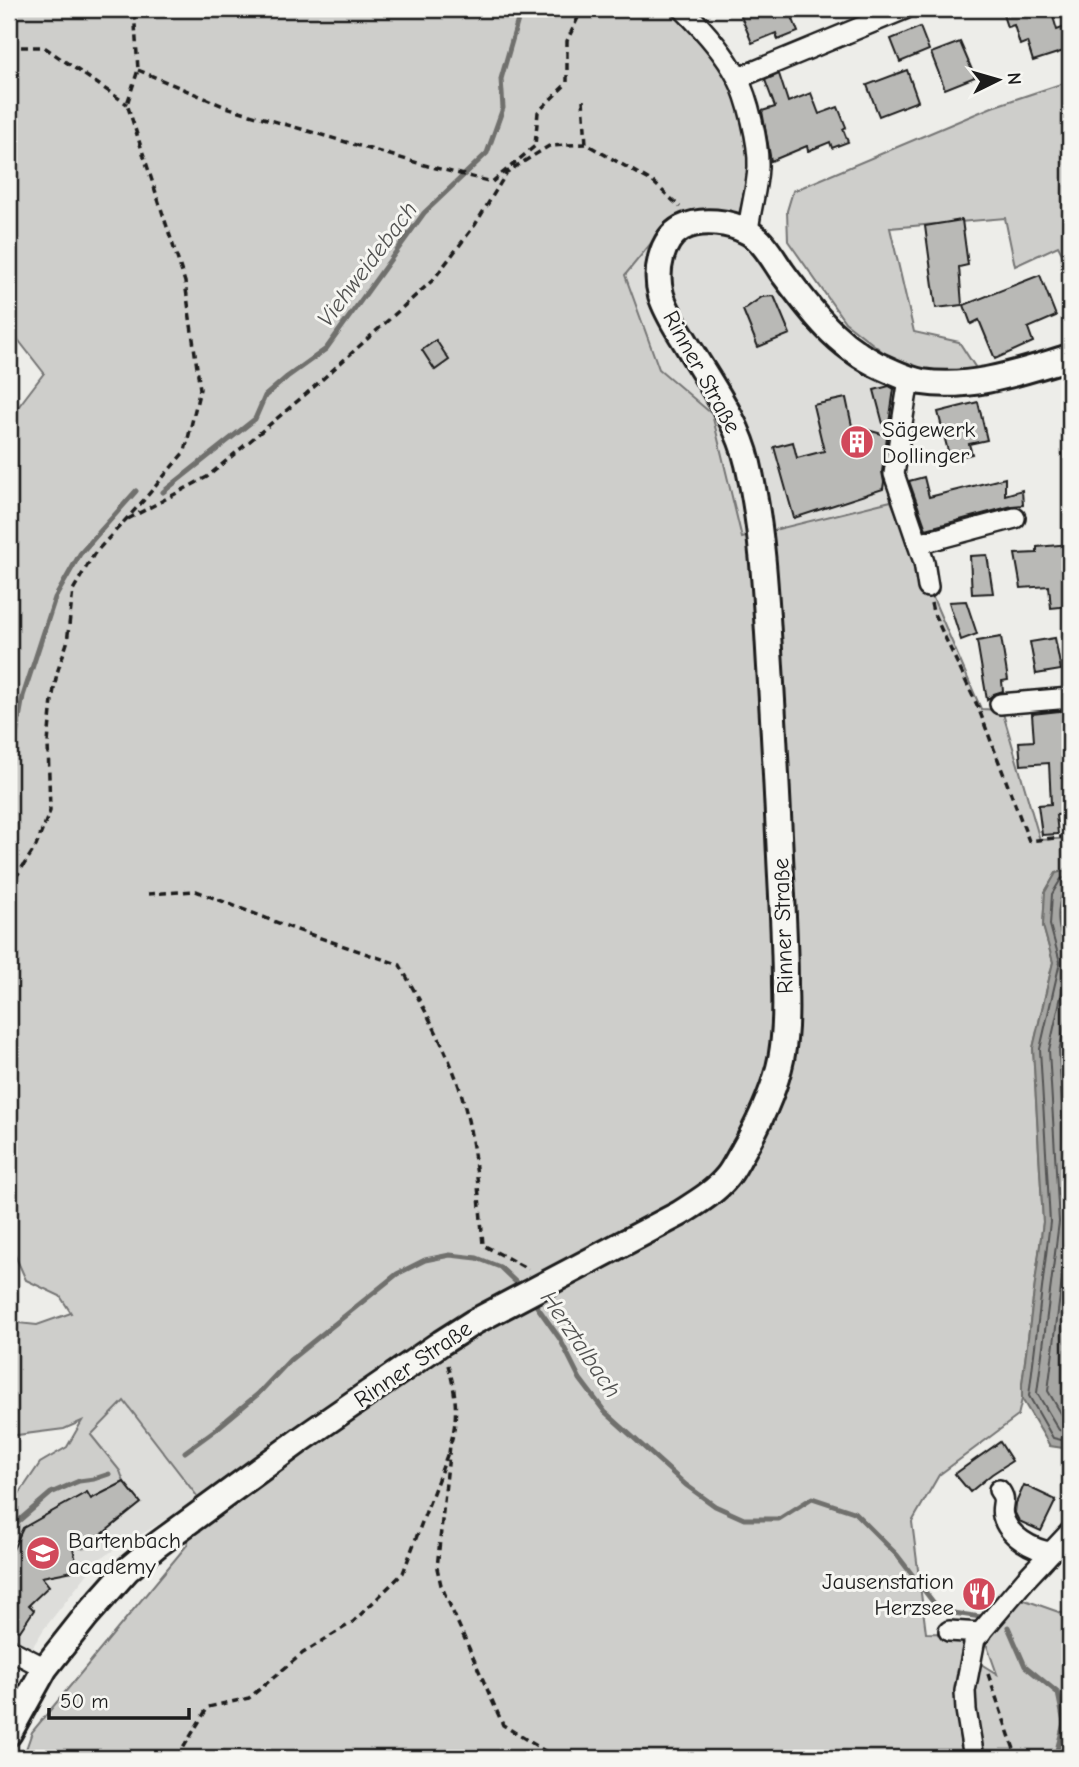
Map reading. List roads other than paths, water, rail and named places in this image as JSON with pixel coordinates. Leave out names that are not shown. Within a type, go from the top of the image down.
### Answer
[{"type":"main road","name":"Rinner Straße","points":[[9,1733],[45,1668],[127,1570],[157,1545],[299,1441],[474,1322],[679,1214],[705,1197],[728,1176],[761,1120],[779,1068],[786,1028],[784,938],[765,575],[747,458],[730,418],[671,319],[662,298],[659,278],[660,261],[672,235],[683,228],[710,222],[727,224],[748,232]]},
{"type":"main road","points":[[748,232],[759,242],[809,309],[831,333],[851,351],[909,379],[924,382],[991,379],[1070,357]]},
{"type":"street","points":[[738,78],[905,9]]},
{"type":"street","points":[[693,12],[738,78],[755,135],[758,167],[748,232]]},
{"type":"street","points":[[909,379],[894,474],[924,562],[928,587]]},
{"type":"street","points":[[918,544],[1015,517]]},
{"type":"street","points":[[1000,704],[1070,698]]},
{"type":"street","points":[[999,1490],[1004,1500],[1003,1517],[1013,1532],[1032,1547],[1051,1552]]},
{"type":"street","points":[[974,1758],[965,1691],[975,1639],[1070,1532]]},
{"type":"street","points":[[949,1631],[981,1633]]},
{"type":"street","points":[[9,1650],[45,1668]]},
{"type":"water","points":[[1070,869],[1070,1449],[1050,1446],[1022,1399],[1022,1384],[1043,1222],[1033,1048],[1053,962],[1043,926],[1045,892],[1056,873]]},
{"type":"waterway","name":"Viehweidebach","points":[[163,492],[255,419],[265,396],[326,349],[424,213],[487,153],[503,108],[501,79],[521,9]]},
{"type":"waterway","name":"Viehweidebach","points":[[9,766],[23,696],[55,598],[80,554],[136,491]]},
{"type":"waterway","name":"Herztalbach","points":[[185,1452],[258,1394],[290,1360],[397,1274],[425,1260],[450,1255],[477,1258],[500,1267],[522,1288]]},
{"type":"waterway","name":"Herztalbach","points":[[531,1298],[560,1339],[580,1379],[605,1412],[686,1485],[715,1506],[744,1519],[779,1519],[812,1498],[854,1512],[897,1555],[940,1611],[981,1617]]},
{"type":"waterway","name":"Herztalbach","points":[[9,1538],[15,1524],[51,1493],[79,1481],[109,1474]]},
{"type":"waterway","name":"Herztalbach","points":[[1008,1627],[1025,1666],[1058,1693],[1064,1723],[1055,1758]]},
{"type":"place","name":"Sägewerk Dollinger","points":[[857,442]]},
{"type":"place","name":"Bartenbach academy","points":[[43,1553]]},
{"type":"place","name":"Jausenstation Herzsee","points":[[979,1594]]}]
